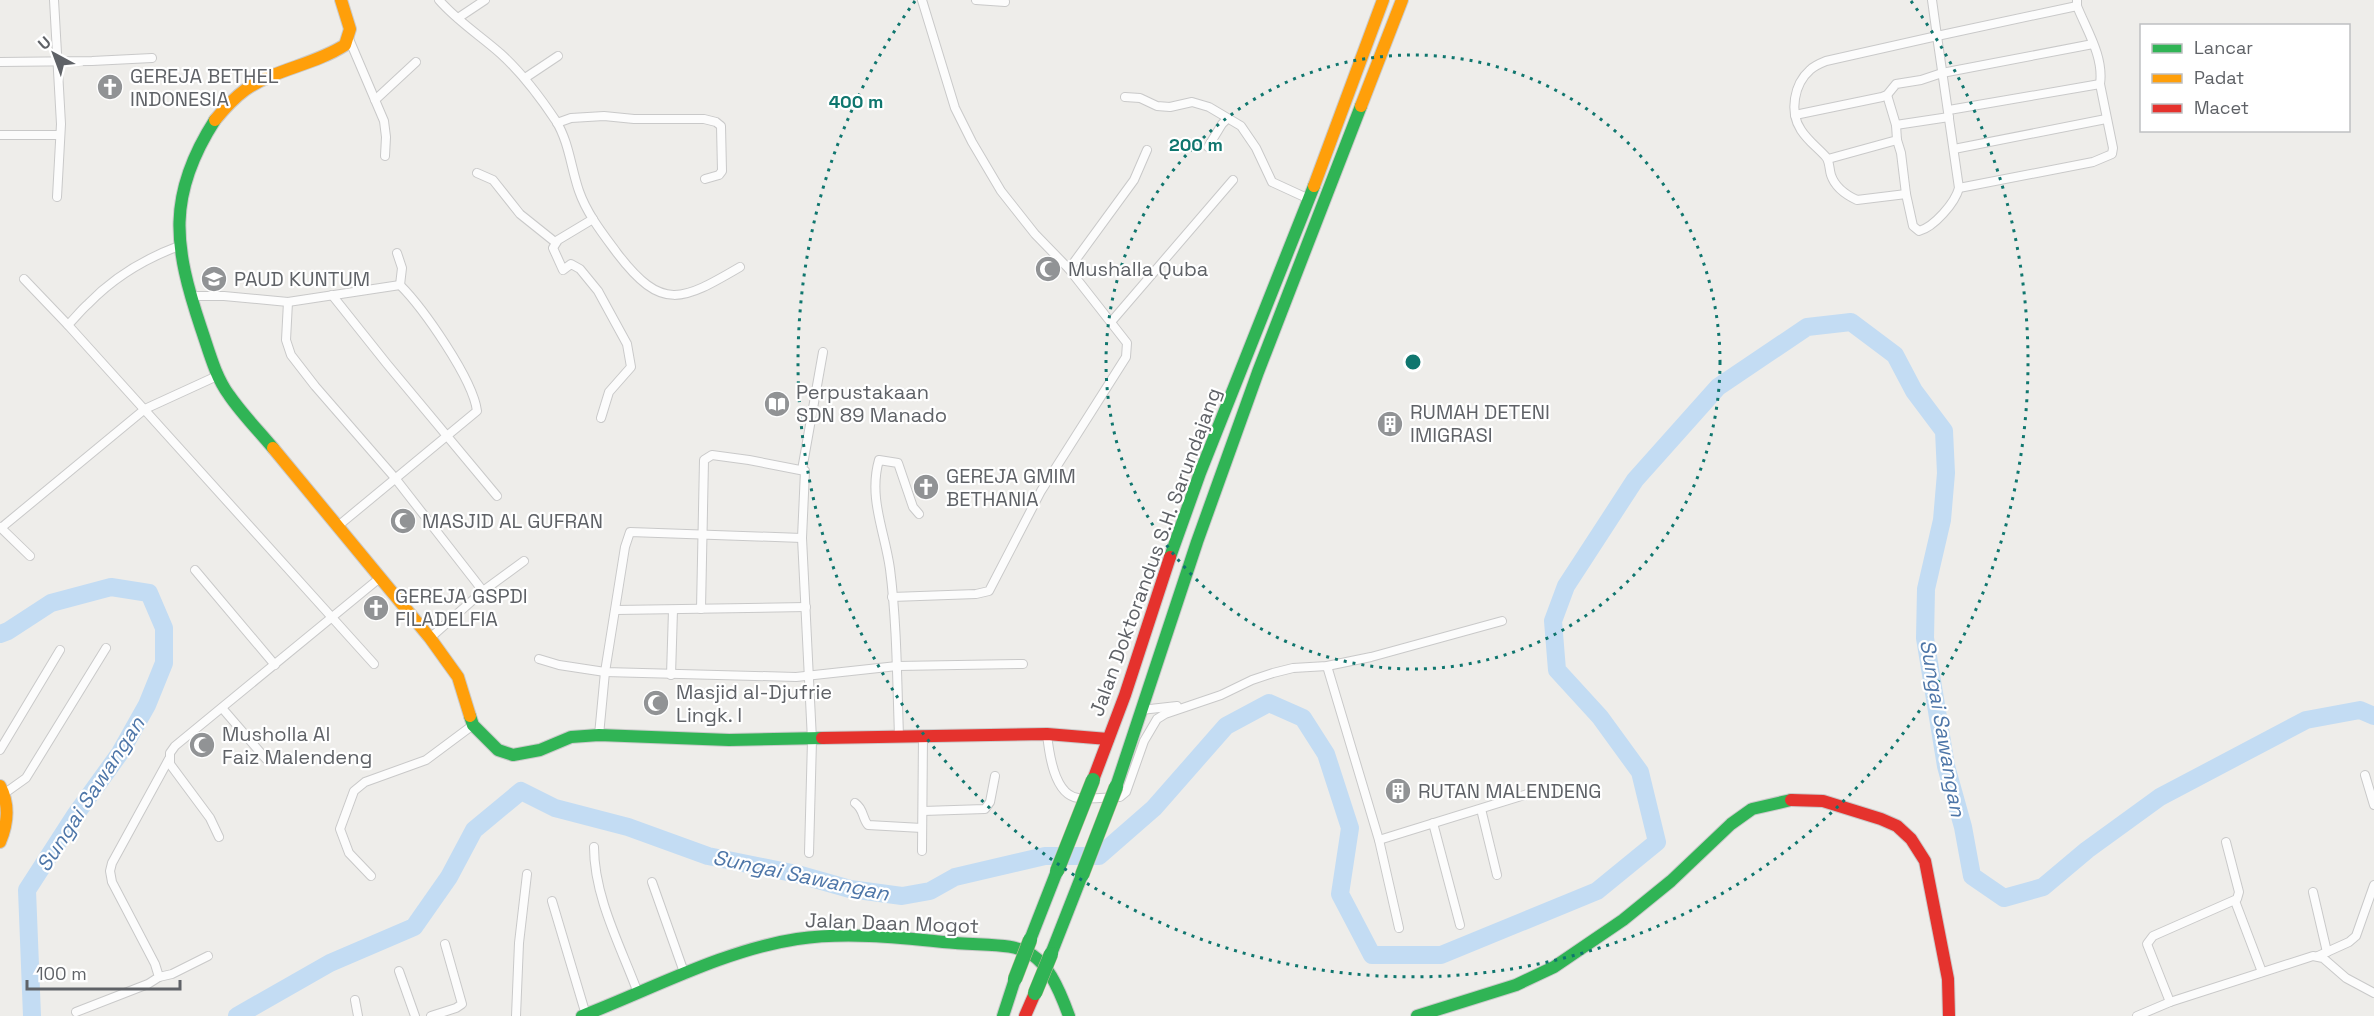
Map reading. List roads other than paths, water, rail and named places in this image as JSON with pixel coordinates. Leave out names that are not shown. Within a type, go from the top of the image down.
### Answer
[{"type":"main road","points":[[341,0],[351,27],[349,39],[339,50],[244,90],[216,117],[198,149],[190,170],[180,215],[179,246],[190,297],[217,376],[236,404],[430,638],[458,677],[473,725],[498,750],[513,755],[540,750],[571,737],[599,735],[684,739],[812,740],[1047,734],[1108,739]]},
{"type":"main road","name":"Jalan Doktorandus S.H. Sarundajang","points":[[1003,1016],[1125,695],[1172,550],[1200,473],[1309,199],[1383,0]]},
{"type":"main road","name":"Jalan Doktorandus S.H. Sarundajang","points":[[1025,1016],[1116,788],[1201,531],[1258,372],[1402,0]]},
{"type":"main road","points":[[1286,257],[1301,261]]},
{"type":"main road","points":[[0,842],[8,823],[2,790]]},
{"type":"main road","points":[[1417,1016],[1516,985],[1554,967],[1623,920],[1671,880],[1731,824],[1752,809],[1797,799],[1823,801],[1881,819],[1897,826],[1911,839],[1925,861],[1948,979],[1949,1016]]},
{"type":"main road","name":"Jalan Daan Mogot","points":[[584,1015],[685,975],[795,939],[850,937],[1008,946],[1030,953],[1047,968],[1055,979],[1069,1016]]},
{"type":"street","points":[[54,0],[61,124],[57,197]]},
{"type":"street","points":[[439,0],[525,78],[557,123],[568,147],[580,193],[593,219],[632,272],[646,285],[659,293],[679,295],[703,289],[740,267]]},
{"type":"street","points":[[458,18],[485,0]]},
{"type":"street","points":[[892,597],[976,594],[990,591],[1041,492],[1126,357],[1127,343],[1069,269],[1016,211],[1001,191],[972,142],[950,94],[922,0]]},
{"type":"street","points":[[976,0],[1005,2]]},
{"type":"street","points":[[1887,95],[1896,125],[1913,226],[1919,231],[1936,221],[1952,203],[1959,188],[1932,0]]},
{"type":"street","points":[[1906,194],[1857,200],[1836,183],[1832,177],[1828,159],[1801,130],[1795,115],[1796,91],[1810,70],[1826,61],[2077,3],[2099,56],[2100,84],[2113,148],[2112,154],[2093,162],[1959,188]]},
{"type":"street","points":[[349,39],[385,125],[385,156]]},
{"type":"street","points":[[1795,115],[1887,95],[1896,84],[1921,80],[1942,73],[2093,44]]},
{"type":"street","points":[[525,78],[558,56]]},
{"type":"street","points":[[0,62],[152,58]]},
{"type":"street","points":[[375,100],[416,62]]},
{"type":"street","points":[[1896,125],[2100,84]]},
{"type":"street","points":[[1125,97],[1140,98],[1153,105],[1170,108],[1183,102],[1200,103],[1241,126],[1248,134],[1272,182],[1309,199]]},
{"type":"street","points":[[557,123],[572,118],[604,116],[634,119],[704,119],[716,122],[721,126],[722,171],[719,175],[705,179]]},
{"type":"street","points":[[1208,147],[1227,119]]},
{"type":"street","points":[[1954,149],[2106,119]]},
{"type":"street","points":[[0,135],[59,135]]},
{"type":"street","points":[[1828,159],[1897,140]]},
{"type":"street","points":[[1069,269],[1134,180],[1147,150]]},
{"type":"street","points":[[477,172],[493,180],[520,214],[555,242]]},
{"type":"street","points":[[1111,322],[1233,180]]},
{"type":"street","points":[[555,242],[593,219]]},
{"type":"street","points":[[555,242],[554,251],[563,270],[571,264],[580,268],[598,291],[627,344],[631,367],[609,392],[601,418]]},
{"type":"street","points":[[68,325],[87,304],[130,269],[179,246]]},
{"type":"street","points":[[338,526],[446,434],[475,414],[477,408],[449,349],[400,285],[402,268],[397,253]]},
{"type":"street","points":[[24,279],[145,409],[374,664]]},
{"type":"street","points":[[190,297],[224,296],[288,302],[400,285]]},
{"type":"street","points":[[332,295],[497,496]]},
{"type":"street","points":[[288,302],[286,340],[291,355],[315,386],[396,478],[483,591]]},
{"type":"street","points":[[802,470],[823,352]]},
{"type":"street","points":[[30,556],[0,527],[145,409],[217,376]]},
{"type":"street","points":[[701,609],[704,534],[703,464],[706,458],[712,455],[802,470],[806,473],[802,537],[812,740],[809,853]]},
{"type":"street","points":[[899,736],[897,666],[889,563],[875,505],[875,480],[879,460],[898,463],[913,507],[919,514]]},
{"type":"street","points":[[599,735],[605,672],[625,547],[630,532],[802,537]]},
{"type":"street","points":[[430,638],[483,591],[524,561]]},
{"type":"street","points":[[195,570],[275,665]]},
{"type":"street","points":[[159,977],[155,964],[112,882],[110,871],[112,863],[175,746],[381,577]]},
{"type":"street","points":[[616,610],[806,608]]},
{"type":"street","points":[[671,675],[673,610]]},
{"type":"street","points":[[1047,734],[1059,782],[1066,791],[1078,798],[1120,797],[1126,792],[1144,741],[1157,719],[1165,714],[1273,673],[1371,657],[1502,621]]},
{"type":"street","points":[[2,790],[26,778],[106,648]]},
{"type":"street","points":[[0,750],[60,650]]},
{"type":"street","points":[[538,659],[559,665],[605,672],[796,677],[897,666],[1023,664]]},
{"type":"street","points":[[1327,666],[1379,840],[1399,928]]},
{"type":"street","points":[[1141,710],[1201,702]]},
{"type":"street","points":[[222,708],[266,759]]},
{"type":"street","points":[[371,876],[349,853],[340,828],[354,791],[366,782],[426,760],[473,725]]},
{"type":"street","points":[[921,851],[923,736]]},
{"type":"street","points":[[170,759],[173,769],[210,818],[219,837]]},
{"type":"street","points":[[2365,775],[2374,805]]},
{"type":"street","points":[[923,811],[985,809],[990,802],[995,776]]},
{"type":"street","points":[[1379,840],[1550,787]]},
{"type":"street","points":[[855,803],[862,809],[868,825],[922,828]]},
{"type":"street","points":[[1481,809],[1497,875]]},
{"type":"street","points":[[1433,823],[1460,925]]},
{"type":"street","points":[[2170,1002],[2147,947],[2149,940],[2235,901],[2239,894],[2226,842]]},
{"type":"street","points":[[594,847],[594,864],[598,884],[638,993]]},
{"type":"street","points":[[516,1016],[519,943],[527,874]]},
{"type":"street","points":[[652,882],[685,975]]},
{"type":"street","points":[[2137,1016],[2170,1002],[2322,954],[2349,942],[2355,936],[2374,885]]},
{"type":"street","points":[[2313,892],[2322,954],[2346,978],[2374,993]]},
{"type":"street","points":[[552,901],[584,1015]]},
{"type":"street","points":[[2235,901],[2262,972]]},
{"type":"street","points":[[431,1016],[462,1004],[445,944]]},
{"type":"street","points":[[76,1012],[148,984],[159,977],[172,974],[208,956]]},
{"type":"street","points":[[399,971],[415,1016]]},
{"type":"street","points":[[355,999],[358,1016]]},
{"type":"waterway","name":"Sungai Sawangan","points":[[237,1016],[330,963],[414,927],[449,877],[474,830],[521,791],[555,808],[628,827],[708,856],[797,874],[850,889],[902,896],[930,891],[955,877],[1045,856],[1099,856],[1154,808],[1226,726],[1269,703],[1303,718],[1326,754],[1350,828],[1340,894],[1372,955],[1441,955],[1597,891],[1657,842],[1640,772],[1600,717],[1557,670],[1553,621],[1566,586],[1635,480],[1718,387],[1807,327],[1851,322],[1895,355],[1914,391],[1944,431],[1946,473],[1942,520],[1926,589],[1925,638],[1946,766],[1963,827],[1972,876],[2004,898],[2043,887],[2087,850],[2160,797],[2306,720],[2360,710],[2374,716]]},
{"type":"waterway","name":"Sungai Sawangan","points":[[0,634],[51,603],[111,587],[149,593],[164,628],[164,663],[147,705],[120,753],[76,814],[27,890],[32,1016]]},
{"type":"place","name":"GEREJA BETHEL INDONESIA","points":[[110,87]]},
{"type":"place","name":"Mushalla Quba","points":[[1048,269]]},
{"type":"place","name":"PAUD KUNTUM","points":[[214,279]]},
{"type":"place","name":"Perpustakaan SDN 89 Manado","points":[[777,404]]},
{"type":"place","name":"RUMAH DETENI IMIGRASI","points":[[1390,424]]},
{"type":"place","name":"GEREJA GMIM BETHANIA","points":[[926,487]]},
{"type":"place","name":"MASJID AL GUFRAN","points":[[403,521]]},
{"type":"place","name":"GEREJA GSPDI FILADELFIA","points":[[376,608]]},
{"type":"place","name":"Masjid al-Djufrie Lingk. I","points":[[656,703]]},
{"type":"place","name":"Musholla Al Faiz Malendeng","points":[[202,745]]},
{"type":"place","name":"RUTAN MALENDENG","points":[[1398,791]]}]
